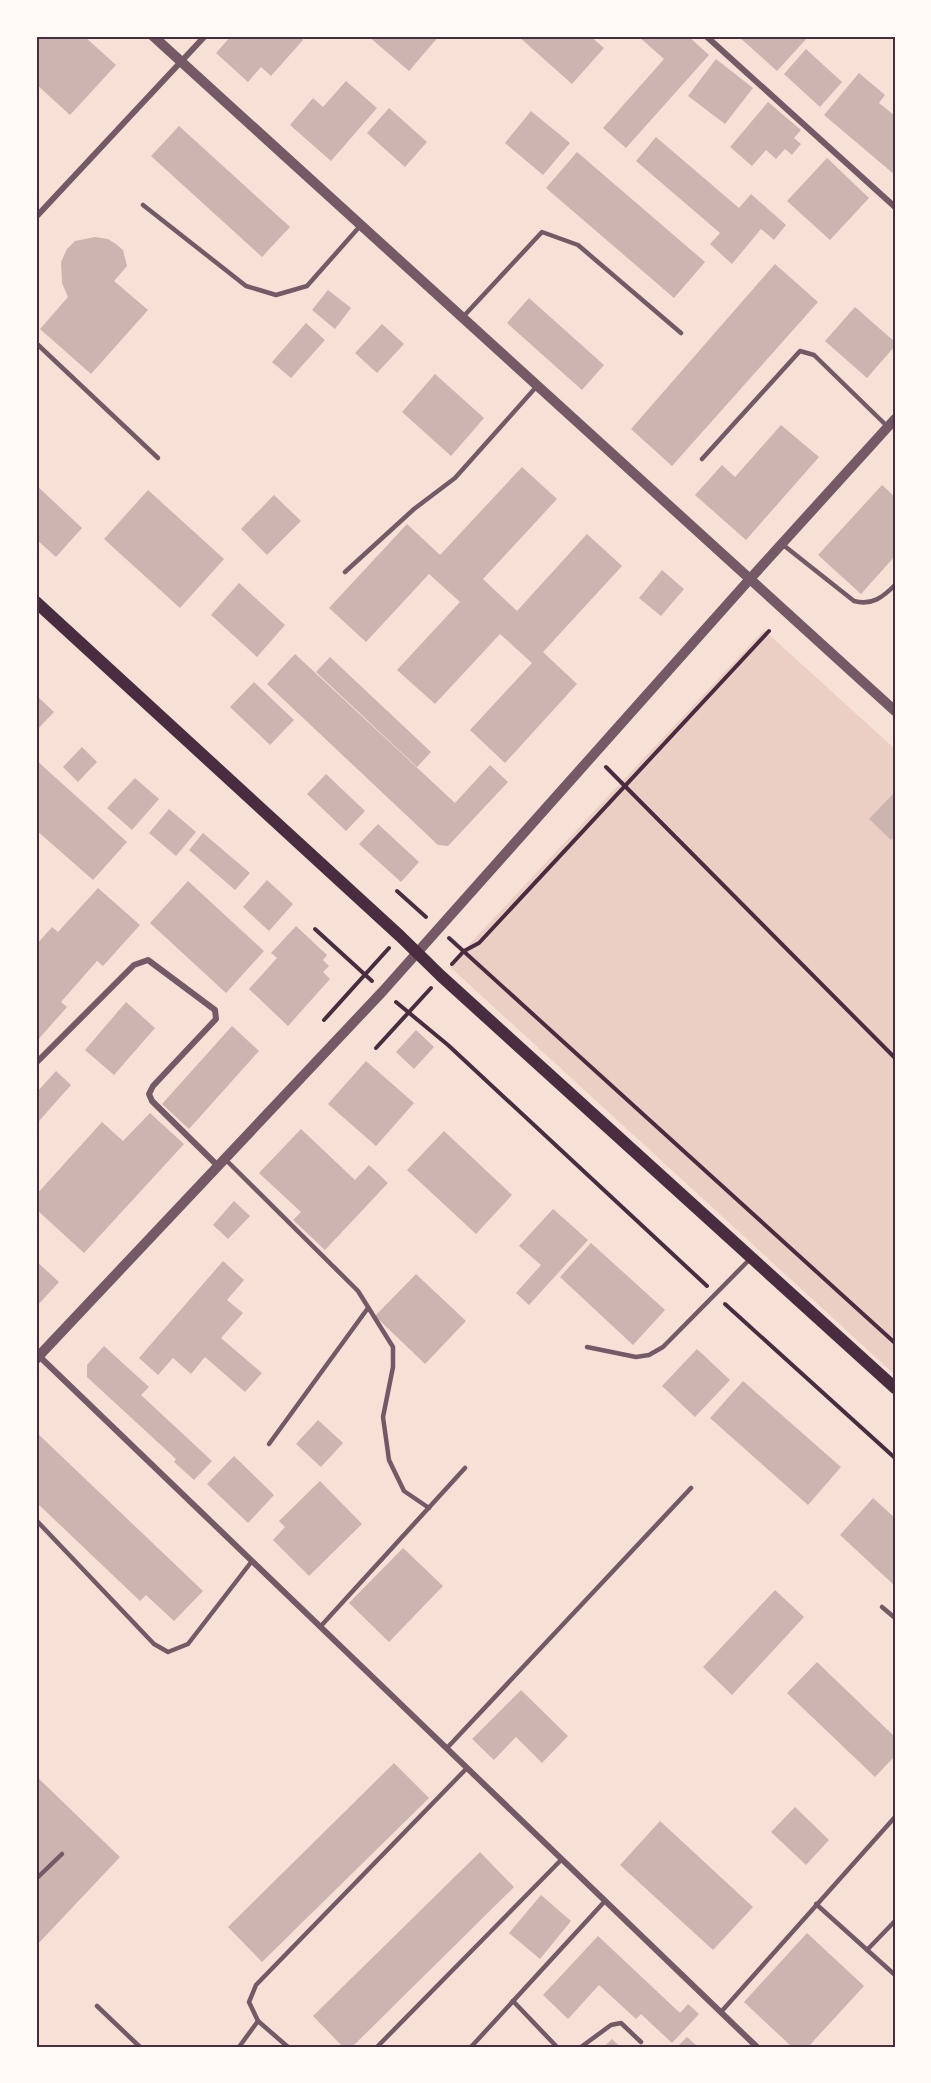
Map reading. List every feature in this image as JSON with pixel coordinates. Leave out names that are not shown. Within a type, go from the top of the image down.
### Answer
[{"type":"main road","points":[[36,602],[441,976],[895,1388]]},
{"type":"street","points":[[153,36],[895,711]]},
{"type":"street","points":[[36,217],[205,36]]},
{"type":"street","points":[[706,36],[895,207]]},
{"type":"street","points":[[757,2047],[37,1356],[383,991],[892,423]]},
{"type":"street","points":[[36,1063],[134,965],[148,960],[215,1010],[216,1019],[153,1086],[149,1094],[152,1101],[221,1163]]},
{"type":"lane","points":[[142,206],[246,286],[276,295],[307,286],[361,225]]},
{"type":"lane","points":[[462,318],[542,232],[578,245],[681,333]]},
{"type":"lane","points":[[36,343],[158,458]]},
{"type":"lane","points":[[702,459],[800,351],[814,355],[892,423]]},
{"type":"lane","points":[[345,572],[414,509],[455,478],[537,386]]},
{"type":"lane","points":[[782,544],[854,601],[864,603],[881,598],[895,585]]},
{"type":"lane","points":[[221,1163],[358,1292],[393,1347],[393,1367],[383,1417],[389,1460],[404,1491],[429,1508]]},
{"type":"lane","points":[[587,1347],[636,1357],[649,1355],[663,1347],[752,1257]]},
{"type":"lane","points":[[269,1444],[368,1308]]},
{"type":"lane","points":[[320,1627],[465,1468]]},
{"type":"lane","points":[[447,1748],[691,1488]]},
{"type":"lane","points":[[36,1521],[154,1644],[168,1652],[188,1644],[252,1561]]},
{"type":"lane","points":[[882,1607],[895,1618]]},
{"type":"lane","points":[[288,2047],[258,2021],[249,2001],[255,1985],[467,1768]]},
{"type":"lane","points":[[721,2012],[895,1817]]},
{"type":"lane","points":[[36,1878],[62,1854]]},
{"type":"lane","points":[[377,2047],[562,1859]]},
{"type":"lane","points":[[471,2047],[605,1901]]},
{"type":"lane","points":[[816,1904],[895,1975]]},
{"type":"lane","points":[[867,1950],[895,1921]]},
{"type":"lane","points":[[513,2001],[557,2047]]},
{"type":"lane","points":[[97,2006],[140,2047]]},
{"type":"lane","points":[[239,2047],[258,2021]]},
{"type":"lane","points":[[581,2047],[611,2025],[621,2024],[640,2042]]},
{"type":"path","points":[[376,1048],[464,951],[479,943],[769,631]]},
{"type":"path","points":[[594,754],[895,1058]]},
{"type":"path","points":[[397,891],[895,1343]]},
{"type":"path","points":[[324,1020],[400,936],[431,909]]},
{"type":"path","points":[[448,1045],[895,1458]]},
{"type":"shaded area","points":[[764,630],[895,749],[895,1375],[449,966]]},
{"type":"building","points":[[36,36],[84,36],[116,65],[70,115],[36,84]]},
{"type":"building","points":[[231,36],[299,36],[303,40],[271,76],[261,67],[248,82],[216,53]]},
{"type":"building","points":[[368,36],[439,36],[409,71]]},
{"type":"building","points":[[518,36],[590,36],[604,48],[572,84]]},
{"type":"building","points":[[638,36],[688,36],[709,55],[626,148],[603,128],[664,59]]},
{"type":"building","points":[[738,36],[809,36],[777,71]]},
{"type":"building","points":[[806,49],[842,82],[820,107],[784,74]]},
{"type":"building","points":[[716,59],[753,88],[725,124],[688,96]]},
{"type":"building","points":[[859,73],[885,95],[879,103],[895,116],[895,175],[824,115]]},
{"type":"building","points":[[346,81],[377,108],[331,161],[290,125],[313,98],[323,107]]},
{"type":"building","points":[[768,102],[801,130],[794,138],[801,144],[792,155],[785,149],[776,159],[766,150],[752,166],[730,147]]},
{"type":"building","points":[[389,108],[427,142],[405,167],[367,133]]},
{"type":"building","points":[[531,111],[570,143],[543,175],[505,143]]},
{"type":"building","points":[[179,126],[290,227],[262,257],[151,156]]},
{"type":"building","points":[[656,137],[739,208],[751,194],[786,225],[774,240],[761,229],[732,264],[710,244],[720,233],[636,161]]},
{"type":"building","points":[[577,152],[705,262],[674,298],[546,188]]},
{"type":"building","points":[[827,158],[869,198],[830,240],[787,201]]},
{"type":"building","points":[[95,237],[108,239],[123,250],[127,266],[114,281],[148,310],[91,374],[40,329],[68,297],[62,283],[61,262],[67,249],[75,241]]},
{"type":"building","points":[[775,264],[818,302],[672,466],[631,429]]},
{"type":"building","points":[[328,290],[351,308],[335,329],[312,310]]},
{"type":"building","points":[[529,298],[604,365],[582,390],[507,323]]},
{"type":"building","points":[[855,307],[895,342],[895,346],[867,378],[825,341]]},
{"type":"building","points":[[306,323],[325,340],[291,378],[272,362]]},
{"type":"building","points":[[382,324],[404,344],[377,373],[355,353]]},
{"type":"building","points":[[435,374],[484,418],[451,456],[402,412]]},
{"type":"building","points":[[781,425],[819,457],[746,540],[695,495],[722,465],[735,477]]},
{"type":"building","points":[[522,467],[557,499],[483,579],[517,611],[587,534],[622,566],[543,652],[577,684],[505,763],[470,730],[532,663],[500,634],[435,704],[397,670],[460,602],[429,574],[366,642],[329,608],[407,524],[440,555]]},
{"type":"building","points":[[36,485],[82,528],[56,557],[36,539]]},
{"type":"building","points":[[882,485],[895,497],[895,556],[861,594],[818,555]]},
{"type":"building","points":[[148,490],[224,559],[180,608],[104,539]]},
{"type":"building","points":[[274,495],[301,521],[267,555],[241,529]]},
{"type":"building","points":[[662,570],[684,589],[661,616],[639,598]]},
{"type":"building","points":[[239,583],[285,625],[257,657],[211,615]]},
{"type":"building","points":[[295,654],[455,803],[490,765],[508,782],[448,846],[438,845],[267,684]]},
{"type":"building","points":[[330,657],[431,752],[417,767],[316,672]]},
{"type":"building","points":[[254,682],[294,720],[270,745],[230,707]]},
{"type":"building","points":[[36,695],[54,712],[36,731]]},
{"type":"building","points":[[82,747],[97,762],[78,782],[63,767]]},
{"type":"building","points":[[36,760],[127,842],[93,880],[36,830]]},
{"type":"building","points":[[326,774],[365,811],[346,831],[307,794]]},
{"type":"building","points":[[135,778],[159,799],[132,830],[107,808]]},
{"type":"building","points":[[895,792],[895,836],[891,840],[869,819]]},
{"type":"building","points":[[169,809],[196,832],[176,856],[149,833]]},
{"type":"building","points":[[378,824],[419,862],[401,882],[359,844]]},
{"type":"building","points":[[203,833],[250,873],[235,890],[189,850]]},
{"type":"building","points":[[267,880],[293,904],[269,931],[243,907]]},
{"type":"building","points":[[188,881],[264,951],[226,993],[150,923]]},
{"type":"building","points":[[98,888],[140,925],[103,966],[97,961],[61,1002],[67,1007],[36,1042],[36,945],[52,927],[58,932]]},
{"type":"building","points":[[296,926],[327,955],[323,960],[329,966],[323,972],[330,979],[288,1026],[249,989],[277,958],[271,953]]},
{"type":"building","points":[[126,1002],[155,1028],[114,1075],[85,1050]]},
{"type":"building","points":[[232,1026],[259,1051],[189,1129],[162,1104]]},
{"type":"building","points":[[416,1030],[434,1047],[414,1069],[396,1052]]},
{"type":"building","points":[[366,1061],[414,1103],[376,1146],[328,1104]]},
{"type":"building","points":[[56,1071],[71,1085],[39,1121],[36,1119],[36,1093]]},
{"type":"building","points":[[150,1113],[184,1144],[84,1253],[36,1209],[36,1195],[102,1122],[123,1141]]},
{"type":"building","points":[[301,1129],[355,1180],[369,1165],[388,1183],[325,1250],[293,1220],[301,1212],[259,1173]]},
{"type":"building","points":[[444,1131],[512,1195],[476,1234],[407,1170]]},
{"type":"building","points":[[234,1201],[250,1216],[228,1239],[213,1225]]},
{"type":"building","points":[[553,1209],[588,1240],[529,1305],[516,1293],[541,1265],[519,1246]]},
{"type":"building","points":[[591,1243],[665,1310],[633,1345],[560,1277]]},
{"type":"building","points":[[36,1261],[59,1282],[36,1307]]},
{"type":"building","points":[[223,1261],[244,1280],[227,1300],[243,1313],[221,1338],[262,1373],[245,1392],[205,1357],[191,1374],[173,1358],[158,1375],[139,1358]]},
{"type":"building","points":[[416,1274],[466,1321],[425,1364],[375,1316]]},
{"type":"building","points":[[104,1346],[149,1387],[141,1395],[212,1461],[194,1480],[174,1462],[176,1459],[87,1377],[87,1365]]},
{"type":"building","points":[[697,1349],[730,1380],[695,1417],[662,1386]]},
{"type":"building","points":[[743,1381],[841,1467],[808,1505],[710,1418]]},
{"type":"building","points":[[318,1420],[343,1443],[321,1467],[296,1444]]},
{"type":"building","points":[[36,1432],[203,1591],[174,1621],[146,1595],[140,1601],[36,1502]]},
{"type":"building","points":[[234,1456],[274,1495],[248,1523],[207,1484]]},
{"type":"building","points":[[320,1481],[362,1524],[309,1576],[273,1540],[285,1527],[279,1521]]},
{"type":"building","points":[[873,1498],[895,1518],[895,1586],[840,1535]]},
{"type":"building","points":[[403,1548],[443,1586],[389,1642],[349,1603]]},
{"type":"building","points":[[775,1590],[804,1617],[732,1695],[703,1667]]},
{"type":"building","points":[[817,1662],[895,1737],[895,1756],[875,1777],[787,1693]]},
{"type":"building","points":[[521,1690],[568,1736],[542,1763],[516,1737],[494,1760],[472,1739]]},
{"type":"building","points":[[394,1763],[429,1798],[262,1962],[228,1927]]},
{"type":"building","points":[[36,1776],[120,1857],[36,1946]]},
{"type":"building","points":[[795,1807],[829,1840],[806,1865],[771,1832]]},
{"type":"building","points":[[660,1821],[753,1907],[713,1950],[620,1865]]},
{"type":"building","points":[[480,1852],[514,1887],[352,2047],[343,2047],[313,2016]]},
{"type":"building","points":[[541,1895],[571,1921],[540,1959],[509,1933]]},
{"type":"building","points":[[807,1933],[864,1986],[808,2047],[792,2047],[744,2002]]},
{"type":"building","points":[[598,1936],[680,2013],[688,2004],[699,2014],[672,2043],[641,2014],[636,2019],[599,1985],[568,2019],[543,1995]]},
{"type":"building","points":[[687,2037],[698,2047],[677,2047]]},
{"type":"building","points":[[612,2039],[620,2047],[604,2047]]}]
